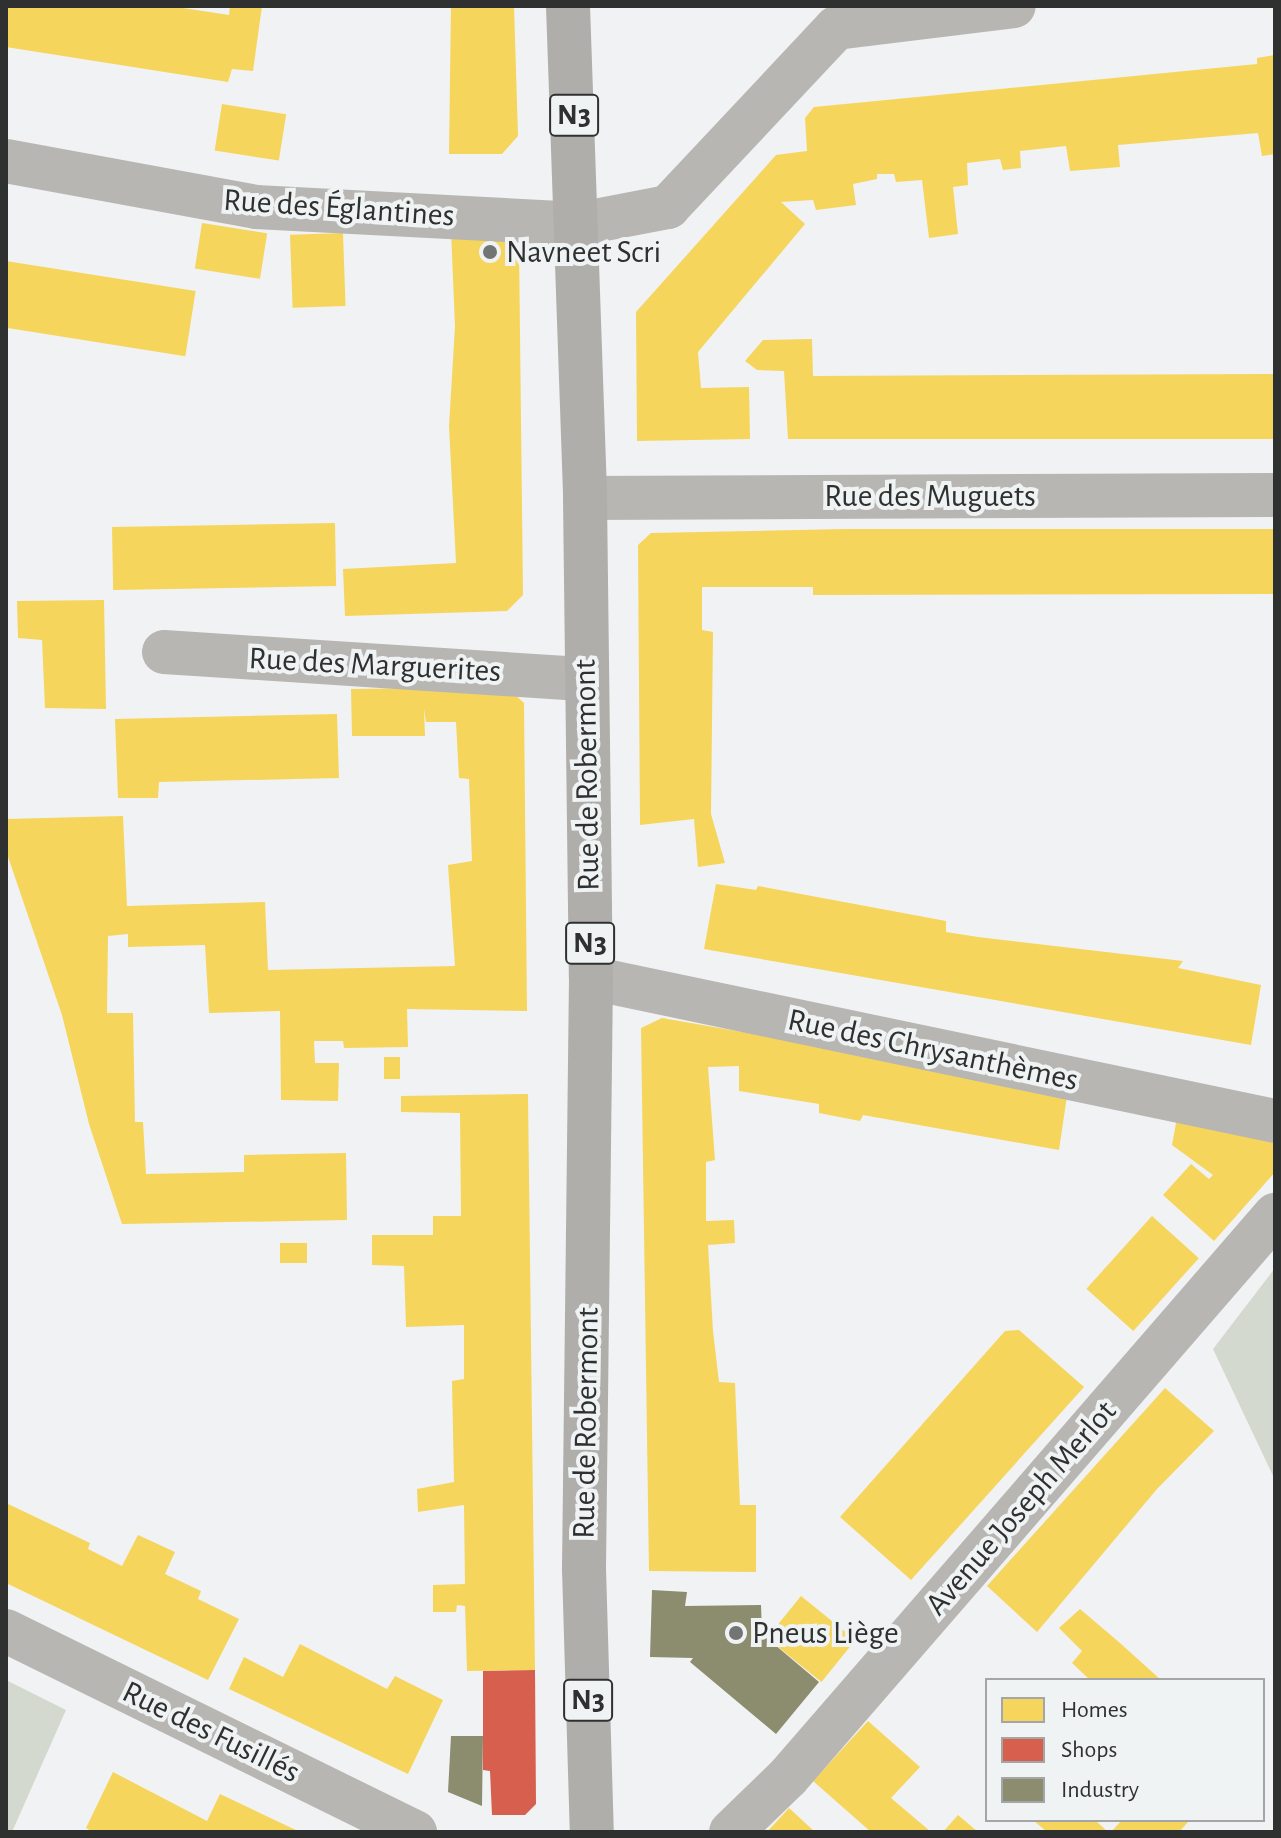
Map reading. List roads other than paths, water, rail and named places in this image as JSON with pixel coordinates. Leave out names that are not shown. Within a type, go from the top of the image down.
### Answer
[{"type":"main road","name":"Rue de Robermont","points":[[568,6],[579,224],[585,498],[591,978],[584,1569],[592,1832]]},
{"type":"street","points":[[823,17],[1014,6]]},
{"type":"street","name":"Rue des Églantines","points":[[6,161],[256,207],[579,224],[668,207],[823,17]]},
{"type":"street","name":"Rue des Muguets","points":[[585,498],[1275,495]]},
{"type":"street","name":"Rue des Marguerites","points":[[164,652],[585,679]]},
{"type":"street","name":"Rue des Chrysanthèmes","points":[[591,978],[1275,1121]]},
{"type":"street","name":"Avenue Joseph Merlot","points":[[731,1832],[788,1777],[1275,1215]]},
{"type":"street","name":"Rue des Fusillés","points":[[6,1631],[415,1832]]},
{"type":"place","name":"Navneet Scri","points":[[490,252]]},
{"type":"place","name":"Pneus Liège","points":[[736,1633]]}]
